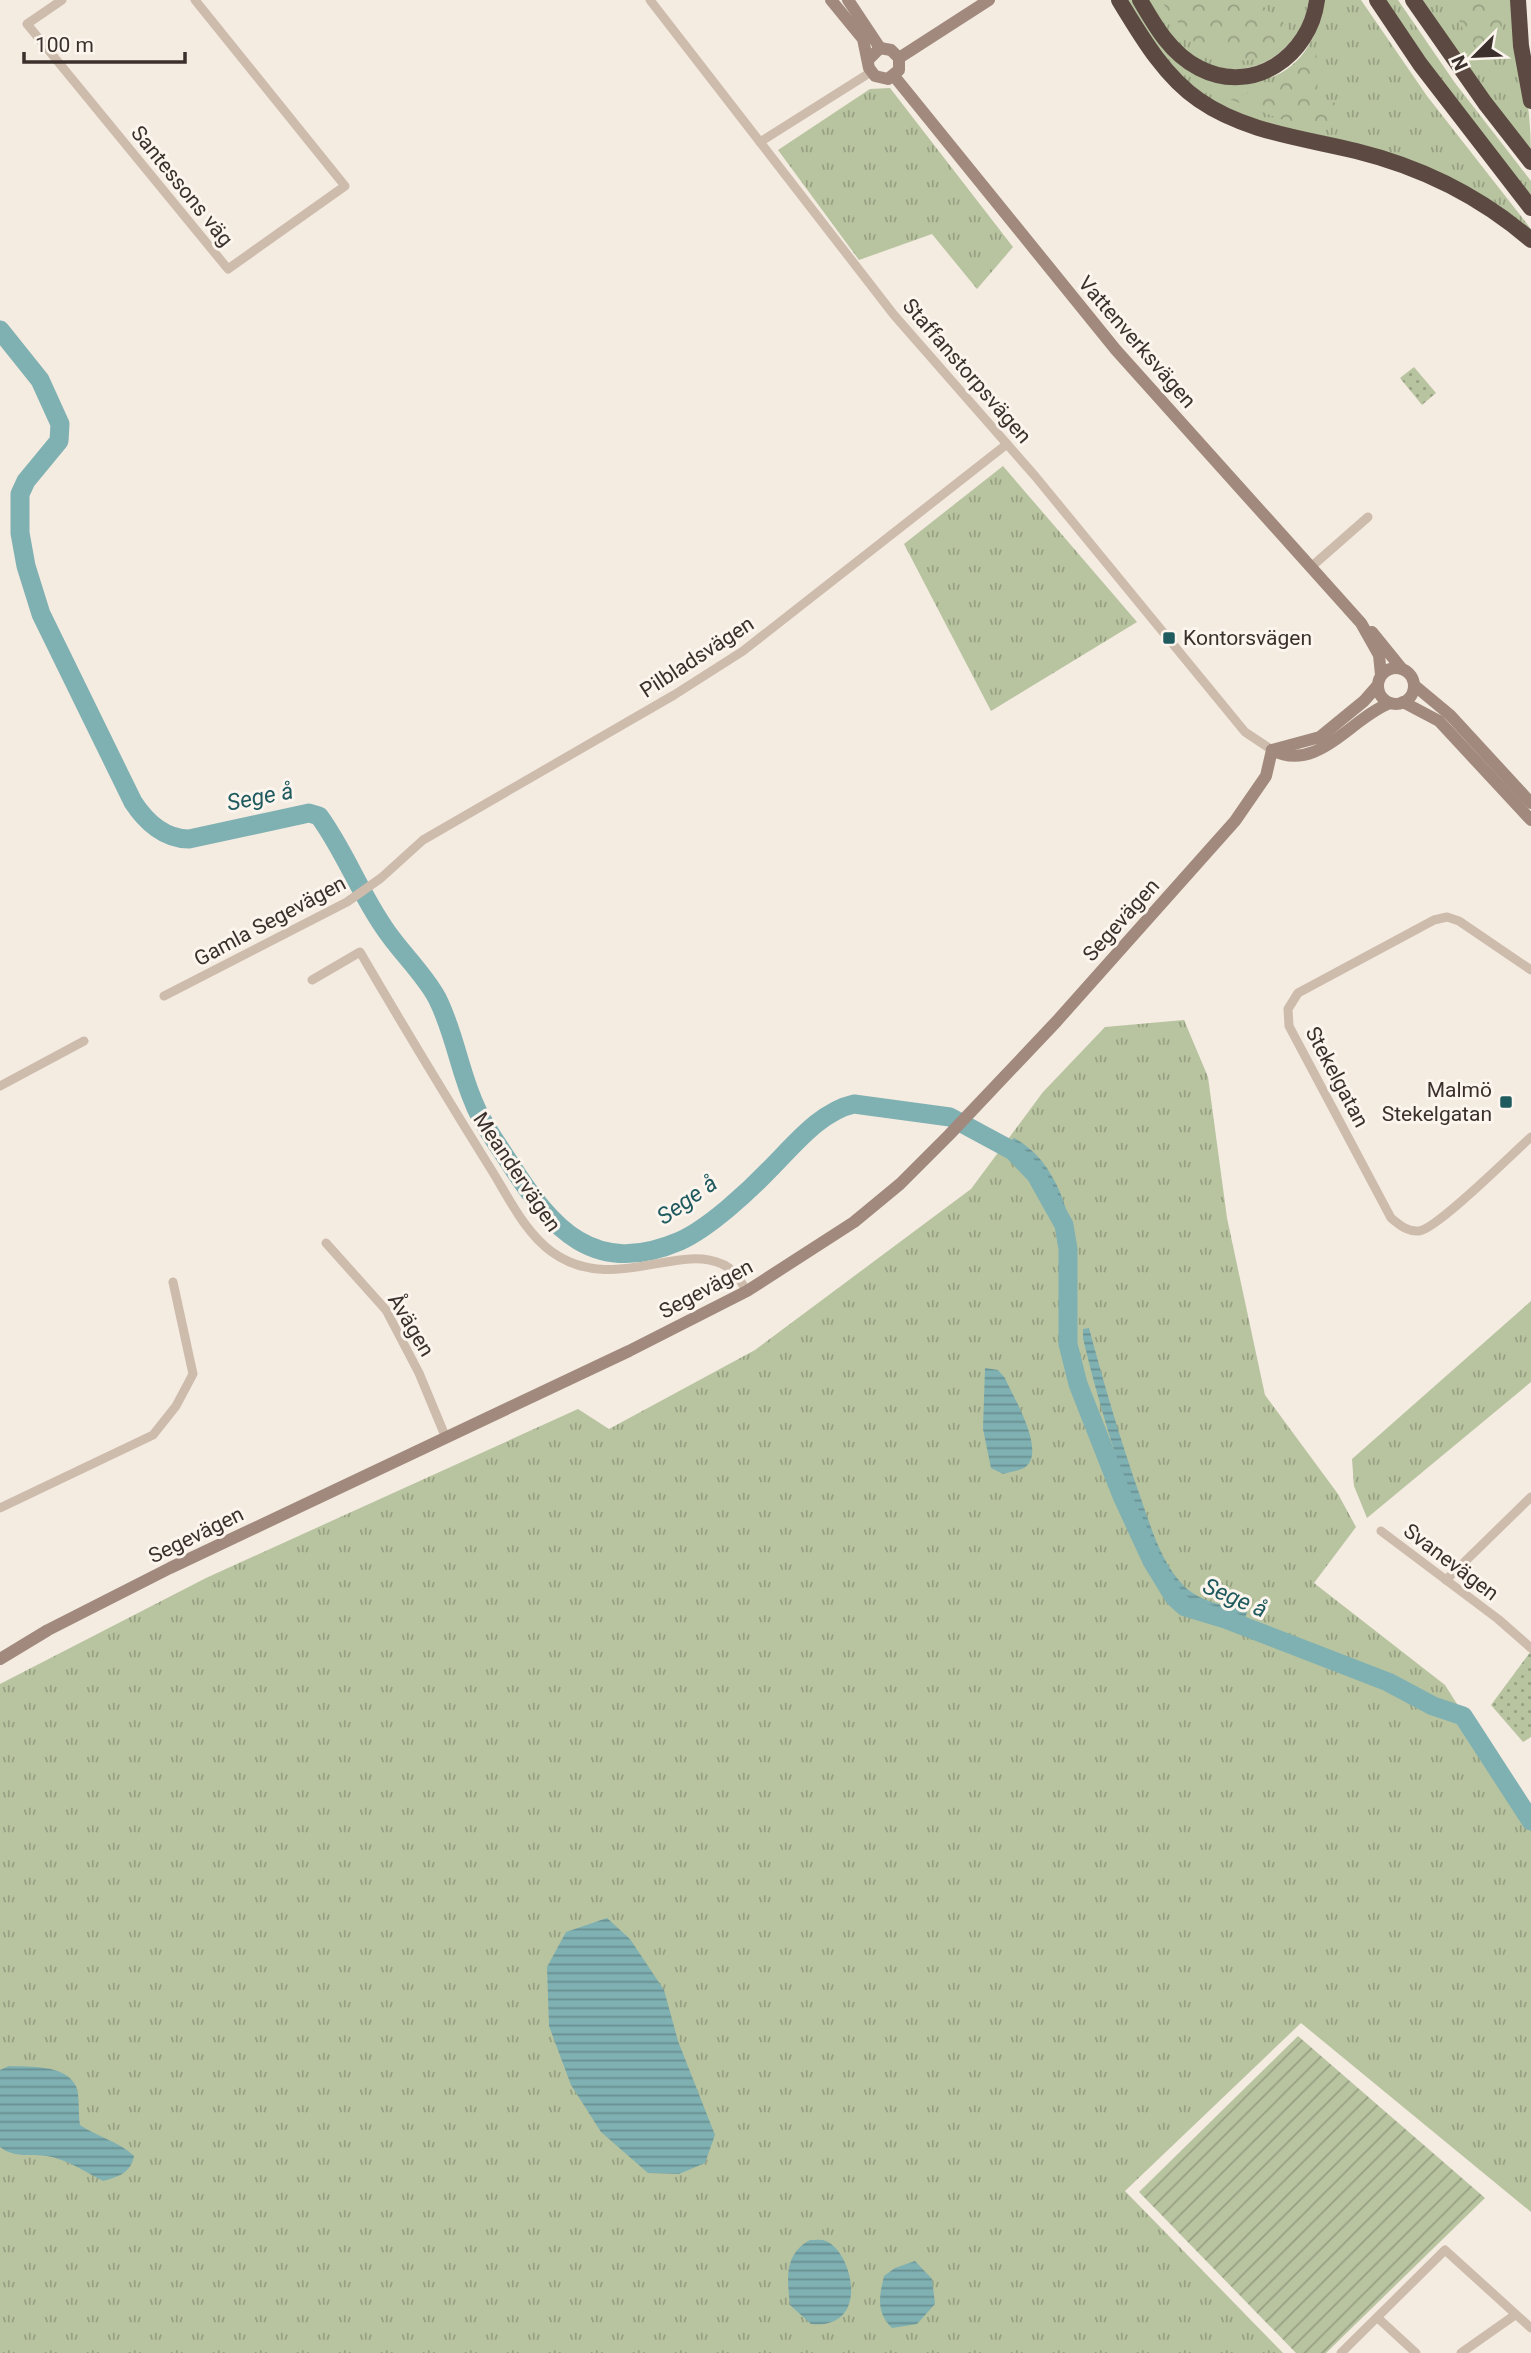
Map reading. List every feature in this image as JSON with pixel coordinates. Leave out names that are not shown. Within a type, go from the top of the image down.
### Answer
[{"type":"highway","points":[[1119,0],[1165,67],[1186,90],[1212,108],[1253,126],[1370,155],[1425,173],[1489,207],[1531,240]]},
{"type":"highway","points":[[1140,0],[1177,52],[1200,69],[1231,77],[1259,74],[1291,55],[1309,32],[1317,0]]},
{"type":"highway","points":[[1377,0],[1436,86],[1531,208]]},
{"type":"highway","points":[[1413,0],[1485,103],[1531,162]]},
{"type":"highway","points":[[1518,0],[1521,46],[1531,100]]},
{"type":"street","name":"Santessons väg","points":[[62,0],[27,24],[228,269],[345,186],[195,0]]},
{"type":"street","name":"Staffanstorpsvägen","points":[[650,0],[894,315],[1007,444],[1245,732],[1272,750]]},
{"type":"street","points":[[831,0],[863,39],[870,66],[883,80],[894,76],[899,69],[898,58],[891,50],[880,48],[848,0]]},
{"type":"street","points":[[898,58],[989,0]]},
{"type":"street","points":[[760,142],[870,66],[880,48]]},
{"type":"street","name":"Vattenverksvägen","points":[[894,76],[1116,350],[1361,623],[1374,633],[1402,669]]},
{"type":"street","name":"Pilbladsvägen","points":[[389,871],[423,840],[674,695],[743,651],[1007,444]]},
{"type":"street","points":[[1311,568],[1368,517]]},
{"type":"street","name":"Vattenverksvägen","points":[[1361,623],[1379,655],[1379,680]]},
{"type":"street","points":[[1272,750],[1320,737],[1364,701],[1379,680],[1394,668],[1402,669],[1411,675],[1414,685],[1413,693],[1404,702]]},
{"type":"street","points":[[1379,680],[1381,696],[1390,703]]},
{"type":"street","points":[[1414,685],[1450,715],[1529,810]]},
{"type":"street","points":[[1272,750],[1292,758],[1314,752],[1330,744],[1372,710],[1390,703],[1404,702],[1439,721],[1529,810]]},
{"type":"street","name":"Segevägen","points":[[0,1659],[48,1630],[170,1568],[629,1351],[747,1291],[854,1222],[901,1184],[963,1121],[1056,1022],[1236,821],[1266,776],[1272,750]]},
{"type":"street","name":"Gamla Segevägen","points":[[164,996],[347,902],[389,871]]},
{"type":"street","name":"Stekelgatan","points":[[1531,970],[1460,921],[1447,917],[1434,920],[1298,993],[1288,1009],[1289,1026],[1391,1218],[1409,1231],[1423,1231],[1442,1217],[1531,1138]]},
{"type":"street","name":"Meandervägen","points":[[312,980],[360,952],[431,1073],[523,1220],[550,1250],[572,1262],[600,1269],[634,1269],[711,1260],[729,1267],[747,1291]]},
{"type":"street","points":[[0,1086],[84,1041]]},
{"type":"street","name":"Åvägen","points":[[326,1243],[386,1310],[419,1373],[446,1438]]},
{"type":"street","points":[[0,1508],[153,1435],[176,1406],[193,1374],[173,1282]]},
{"type":"street","points":[[1446,1580],[1531,1497]]},
{"type":"street","name":"Svanevägen","points":[[1381,1531],[1531,1648]]},
{"type":"street","points":[[1341,2353],[1445,2250],[1531,2328]]},
{"type":"street","points":[[1461,2353],[1515,2315]]},
{"type":"street","points":[[1378,2319],[1416,2353]]},
{"type":"green space","points":[[1126,0],[1133,0],[1173,58],[1264,79],[1288,69],[1298,60],[1318,25],[1323,0],[1361,0],[1427,96],[1531,229],[1531,233],[1495,205],[1259,122],[1205,97],[1172,68]]},
{"type":"green space","points":[[1148,0],[1309,0],[1304,20],[1281,51],[1266,62],[1248,68],[1229,69],[1210,65],[1191,55],[1166,30]]},
{"type":"green space","points":[[1160,0],[1238,0],[1249,5],[1258,0],[1284,23],[1291,33],[1281,44],[1260,57],[1237,60],[1212,45],[1200,49]]},
{"type":"green space","points":[[1384,0],[1398,0],[1455,83],[1531,181],[1531,200],[1488,146]]},
{"type":"green space","points":[[1419,0],[1512,0],[1527,96],[1531,154]]},
{"type":"green space","points":[[1452,0],[1498,0],[1505,44],[1500,52],[1489,52],[1473,44],[1463,28]]},
{"type":"green space","points":[[1316,47],[1318,100],[1336,103],[1330,130],[1296,125],[1206,90],[1231,95],[1255,91],[1278,80]]},
{"type":"green space","points":[[890,88],[1013,247],[977,289],[932,234],[859,260],[778,150],[870,89]]},
{"type":"green space","points":[[1414,367],[1436,393],[1422,405],[1400,378]]},
{"type":"green space","points":[[1003,466],[1137,622],[991,711],[904,544]]},
{"type":"green space","points":[[1184,1020],[1208,1077],[1227,1218],[1265,1395],[1338,1494],[1356,1527],[1314,1583],[1445,1685],[1531,1821],[1531,2212],[1301,2023],[1125,2191],[1283,2353],[0,2353],[0,1684],[206,1578],[578,1409],[609,1429],[755,1350],[971,1189],[1043,1092],[1105,1027]]},
{"type":"green space","points":[[1531,1301],[1531,1382],[1367,1518],[1354,1486],[1352,1459]]},
{"type":"green space","points":[[1531,1651],[1531,1737],[1523,1742],[1491,1705]]},
{"type":"green space","points":[[1298,2036],[1485,2198],[1326,2353],[1296,2353],[1139,2192]]},
{"type":"water","points":[[1014,1138],[1041,1160],[1051,1175],[1066,1207],[1076,1259],[1071,1259],[1065,1225],[1054,1193],[1036,1166],[1010,1142]]},
{"type":"water","points":[[1089,1328],[1125,1452],[1162,1554],[1189,1591],[1213,1602],[1248,1608],[1245,1619],[1208,1611],[1189,1603],[1173,1586],[1156,1558],[1110,1438],[1083,1338],[1083,1329]]},
{"type":"water","points":[[985,1368],[998,1370],[1005,1378],[1031,1438],[1030,1461],[1024,1468],[1003,1474],[991,1468],[983,1429]]},
{"type":"water","points":[[607,1918],[630,1939],[664,1990],[678,2041],[715,2135],[705,2163],[679,2174],[648,2173],[601,2132],[571,2085],[549,2026],[547,1967],[566,1932]]},
{"type":"water","points":[[9,2066],[46,2068],[71,2079],[77,2090],[80,2125],[134,2156],[130,2167],[119,2176],[103,2181],[61,2160],[17,2154],[0,2147],[0,2070]]},
{"type":"water","points":[[810,2240],[824,2240],[836,2248],[849,2274],[849,2303],[842,2315],[830,2323],[811,2324],[790,2305],[788,2277],[791,2260],[795,2252]]},
{"type":"water","points":[[915,2261],[932,2279],[935,2304],[917,2324],[892,2328],[883,2316],[880,2304],[884,2276],[895,2268]]},
{"type":"waterway","name":"Sege å","points":[[0,330],[40,380],[60,424],[59,441],[26,481],[20,494],[20,533],[26,566],[41,614],[133,802],[144,816],[164,833],[189,839],[309,813],[319,816],[383,926],[437,998],[469,1090],[485,1126],[525,1186],[559,1226],[578,1240],[599,1250],[623,1254],[650,1251],[680,1241],[728,1208],[819,1121],[854,1104],[950,1117],[1013,1151],[1036,1175],[1064,1225],[1068,1249],[1068,1344],[1078,1384],[1122,1496],[1152,1561],[1174,1597],[1185,1607],[1225,1619],[1388,1682],[1433,1706],[1463,1716],[1531,1821]]},
{"type":"place","name":"Kontorsvägen","points":[[1169,638]]},
{"type":"place","name":"Malmö Stekelgatan","points":[[1506,1102]]}]
